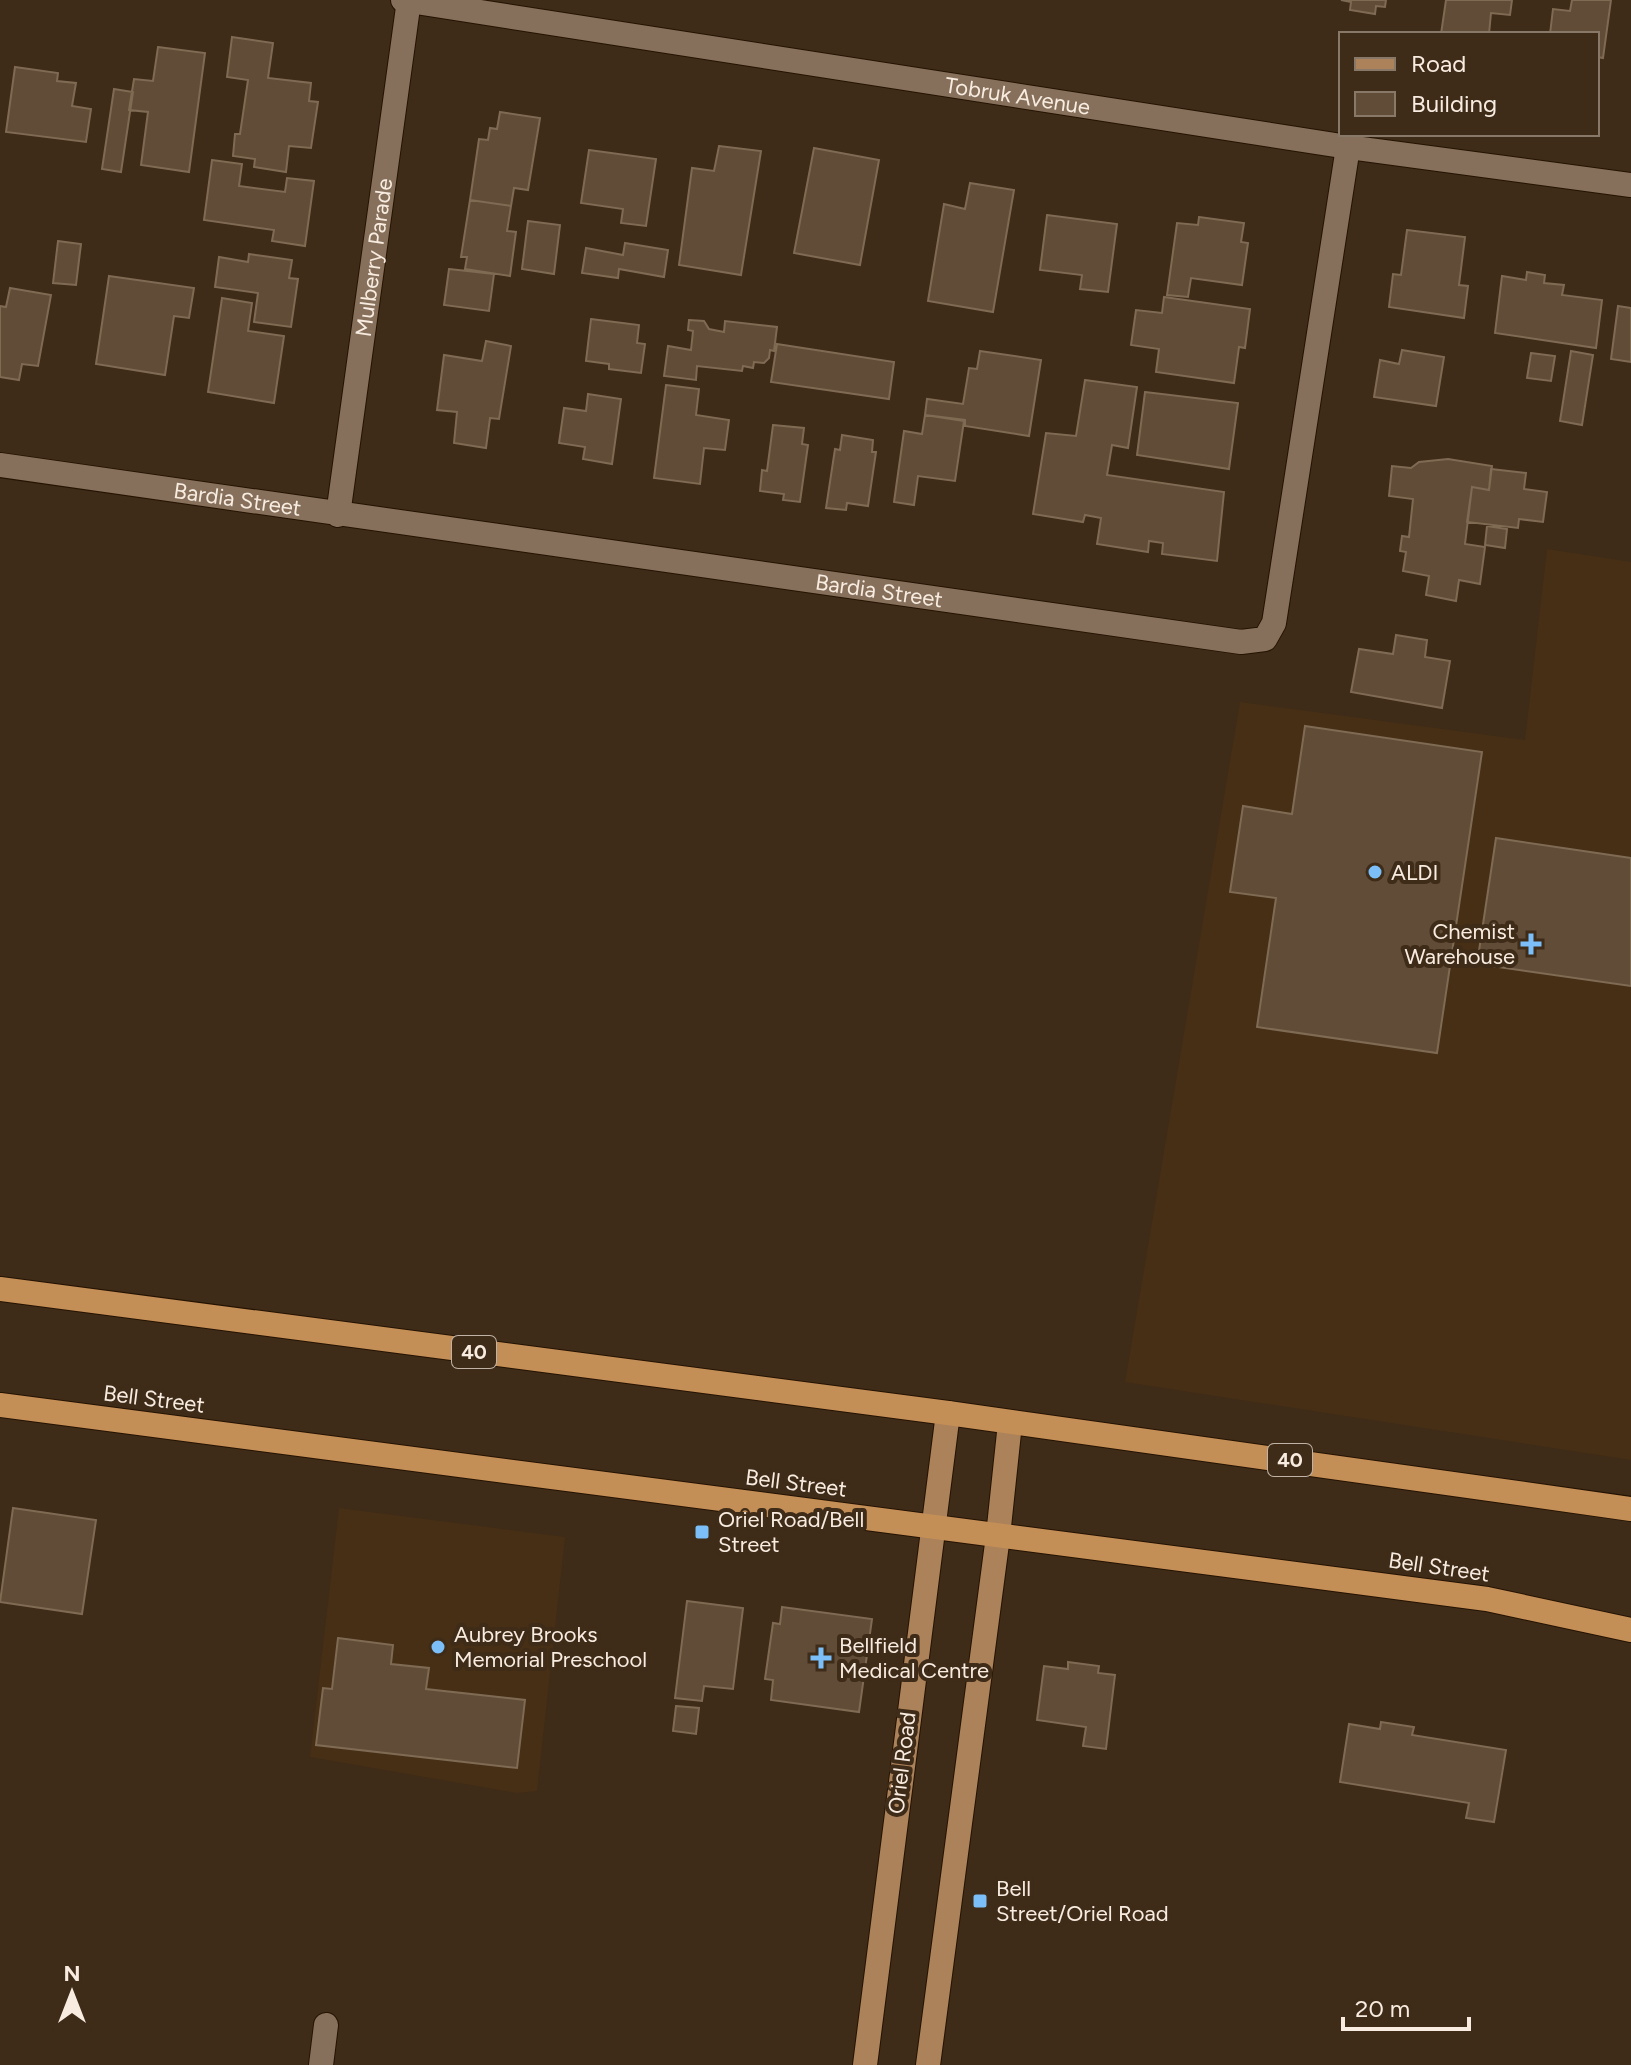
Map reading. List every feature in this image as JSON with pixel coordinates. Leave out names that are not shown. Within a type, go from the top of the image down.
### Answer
[{"type":"highway","name":"40","points":[[0,1289],[948,1413],[1631,1509]]},
{"type":"highway","name":"Bell Street","points":[[0,1405],[1487,1599],[1631,1630]]},
{"type":"main road","name":"Oriel Road","points":[[865,2065],[948,1413]]},
{"type":"main road","points":[[928,2065],[998,1536],[1010,1423]]},
{"type":"street","name":"Tobruk Avenue","points":[[407,0],[1348,147],[1631,185]]},
{"type":"street","name":"Mulberry Parade","points":[[338,515],[407,0]]},
{"type":"street","name":"Bardia Street","points":[[0,465],[1241,642],[1265,639],[1274,623],[1348,147]]},
{"type":"street","points":[[321,2065],[326,2025]]},
{"type":"shaded area","points":[[1547,549],[1631,562],[1631,1460],[1125,1382],[1240,702],[1525,740]]},
{"type":"shaded area","name":"Aubrey Brooks Memorial Preschool","points":[[339,1508],[565,1537],[537,1791],[517,1793],[310,1757]]},
{"type":"building","points":[[1341,0],[1386,0],[1385,7],[1376,6],[1375,14],[1350,10],[1351,2]]},
{"type":"building","points":[[1446,0],[1512,0],[1510,15],[1491,13],[1489,32],[1441,32]]},
{"type":"building","points":[[1572,0],[1611,0],[1603,58],[1599,57],[1599,32],[1550,32],[1553,9],[1570,11]]},
{"type":"building","points":[[232,37],[273,43],[268,78],[311,83],[309,101],[318,102],[311,148],[289,146],[286,172],[254,167],[255,159],[233,156],[235,134],[240,134],[248,80],[227,77]]},
{"type":"building","points":[[158,47],[205,53],[189,172],[141,165],[148,112],[129,110],[134,79],[153,81]]},
{"type":"building","points":[[15,67],[58,73],[57,81],[76,83],[72,106],[91,109],[86,142],[6,132]]},
{"type":"building","points":[[114,89],[133,92],[121,172],[102,169]]},
{"type":"building","points":[[500,112],[540,118],[528,190],[514,188],[511,206],[470,200],[479,139],[488,140],[490,128],[497,129]]},
{"type":"building","points":[[719,146],[761,151],[741,275],[679,265],[692,168],[714,171]]},
{"type":"building","points":[[814,148],[879,160],[860,265],[794,253]]},
{"type":"building","points":[[589,150],[656,159],[646,226],[621,223],[623,209],[581,203]]},
{"type":"building","points":[[212,160],[242,164],[239,186],[285,192],[287,178],[314,181],[305,246],[272,241],[274,230],[204,220]]},
{"type":"building","points":[[970,183],[1014,190],[993,312],[928,301],[944,204],[965,209]]},
{"type":"building","points":[[470,200],[511,206],[507,231],[516,232],[510,276],[465,269],[467,257],[461,257]]},
{"type":"building","points":[[1047,215],[1117,224],[1108,292],[1080,289],[1082,275],[1040,270]]},
{"type":"building","points":[[1199,217],[1244,223],[1241,242],[1248,243],[1242,285],[1191,278],[1188,297],[1167,295],[1177,223],[1198,225]]},
{"type":"building","points":[[528,221],[560,225],[554,274],[522,269]]},
{"type":"building","points":[[1407,230],[1465,237],[1459,285],[1468,286],[1464,318],[1389,307],[1393,274],[1401,275]]},
{"type":"building","points":[[58,241],[81,244],[76,285],[53,283]]},
{"type":"building","points":[[625,243],[668,250],[664,277],[619,269],[618,278],[582,273],[586,248],[623,255]]},
{"type":"building","points":[[249,254],[292,260],[289,278],[298,279],[291,327],[254,322],[258,293],[215,287],[219,257],[248,262]]},
{"type":"building","points":[[449,269],[494,274],[489,311],[444,305]]},
{"type":"building","points":[[1527,272],[1545,275],[1544,283],[1564,285],[1562,295],[1602,300],[1596,348],[1495,333],[1502,276],[1526,280]]},
{"type":"building","points":[[109,276],[194,288],[189,318],[174,316],[165,375],[96,364]]},
{"type":"building","points":[[10,288],[51,295],[38,366],[22,364],[19,380],[0,377],[0,306],[6,307]]},
{"type":"building","points":[[1164,297],[1250,309],[1245,348],[1239,347],[1234,383],[1156,372],[1159,349],[1131,345],[1136,310],[1162,313]]},
{"type":"building","points":[[222,298],[252,303],[248,331],[284,336],[274,403],[208,392]]},
{"type":"building","points":[[1618,306],[1631,308],[1631,362],[1611,359]]},
{"type":"building","points":[[591,319],[639,325],[637,343],[645,344],[641,373],[609,369],[609,364],[586,361]]},
{"type":"building","points":[[689,320],[704,321],[709,329],[724,332],[725,321],[777,327],[774,351],[770,350],[769,358],[764,363],[754,362],[753,368],[743,366],[742,371],[697,366],[696,380],[664,376],[668,346],[691,350],[693,331],[688,330]]},
{"type":"building","points":[[486,341],[511,346],[499,419],[490,418],[486,448],[454,443],[457,412],[437,410],[444,355],[482,361]]},
{"type":"building","points":[[777,344],[894,362],[889,399],[771,382]]},
{"type":"building","points":[[1402,350],[1444,357],[1436,406],[1374,397],[1380,360],[1399,364]]},
{"type":"building","points":[[980,351],[1041,360],[1029,436],[965,426],[965,420],[925,415],[927,399],[963,404],[969,368],[977,369]]},
{"type":"building","points":[[1571,351],[1593,355],[1582,425],[1560,421]]},
{"type":"building","points":[[1531,353],[1555,356],[1551,381],[1527,378]]},
{"type":"building","points":[[1085,380],[1137,387],[1128,448],[1112,445],[1107,475],[1224,492],[1217,561],[1162,554],[1163,543],[1149,541],[1148,552],[1097,544],[1101,518],[1085,515],[1083,522],[1033,514],[1046,433],[1076,436]]},
{"type":"building","points":[[666,385],[699,389],[696,415],[729,420],[725,450],[704,448],[700,484],[654,478]]},
{"type":"building","points":[[1145,392],[1238,403],[1229,469],[1137,455]]},
{"type":"building","points":[[588,394],[621,399],[612,464],[583,459],[585,447],[559,443],[564,408],[586,411]]},
{"type":"building","points":[[925,415],[964,421],[955,481],[918,476],[914,505],[894,502],[904,431],[922,434]]},
{"type":"building","points":[[773,425],[804,428],[802,444],[808,445],[800,502],[783,500],[784,494],[760,491],[762,470],[767,471]]},
{"type":"building","points":[[842,435],[873,440],[872,452],[876,452],[868,506],[847,503],[846,510],[826,508],[835,449],[840,450]]},
{"type":"building","points":[[1448,459],[1492,466],[1489,490],[1472,487],[1465,544],[1485,547],[1480,584],[1459,580],[1456,601],[1426,595],[1429,576],[1403,571],[1406,552],[1400,551],[1402,536],[1409,537],[1413,499],[1389,496],[1392,466],[1411,468],[1419,462]]},
{"type":"building","points":[[1491,469],[1526,473],[1524,489],[1547,492],[1543,522],[1519,519],[1518,528],[1467,522],[1472,487],[1489,490]]},
{"type":"building","points":[[1487,526],[1507,529],[1505,548],[1485,545]]},
{"type":"building","points":[[1396,635],[1427,640],[1425,657],[1450,661],[1442,708],[1351,692],[1359,649],[1393,654]]},
{"type":"building","points":[[1305,726],[1482,752],[1437,1053],[1257,1027],[1276,898],[1230,892],[1243,806],[1292,814]]},
{"type":"building","points":[[1496,838],[1631,858],[1631,986],[1477,964]]},
{"type":"building","points":[[13,1508],[96,1520],[82,1614],[0,1602]]},
{"type":"building","points":[[687,1601],[743,1608],[733,1689],[704,1686],[702,1701],[675,1698]]},
{"type":"building","points":[[782,1607],[872,1619],[859,1712],[771,1700],[773,1680],[765,1679],[773,1623],[780,1624]]},
{"type":"building","points":[[338,1638],[393,1645],[391,1664],[429,1668],[426,1689],[525,1700],[517,1768],[316,1745],[323,1688],[332,1689]]},
{"type":"building","points":[[1068,1662],[1099,1666],[1098,1673],[1115,1675],[1106,1749],[1083,1746],[1086,1727],[1037,1720],[1044,1666],[1068,1669]]},
{"type":"building","points":[[676,1706],[699,1708],[696,1734],[673,1731]]},
{"type":"building","points":[[1381,1722],[1414,1727],[1412,1735],[1506,1750],[1494,1822],[1466,1818],[1469,1803],[1340,1782],[1349,1724],[1380,1729]]},
{"type":"place","name":"ALDI","points":[[1375,872]]},
{"type":"place","name":"Chemist Warehouse","points":[[1531,944]]},
{"type":"place","name":"Oriel Road/Bell Street","points":[[702,1532]]},
{"type":"place","name":"Aubrey Brooks Memorial Preschool","points":[[438,1647]]},
{"type":"place","name":"Bellfield Medical Centre","points":[[821,1658]]},
{"type":"place","name":"Bell Street/Oriel Road","points":[[980,1901]]}]
